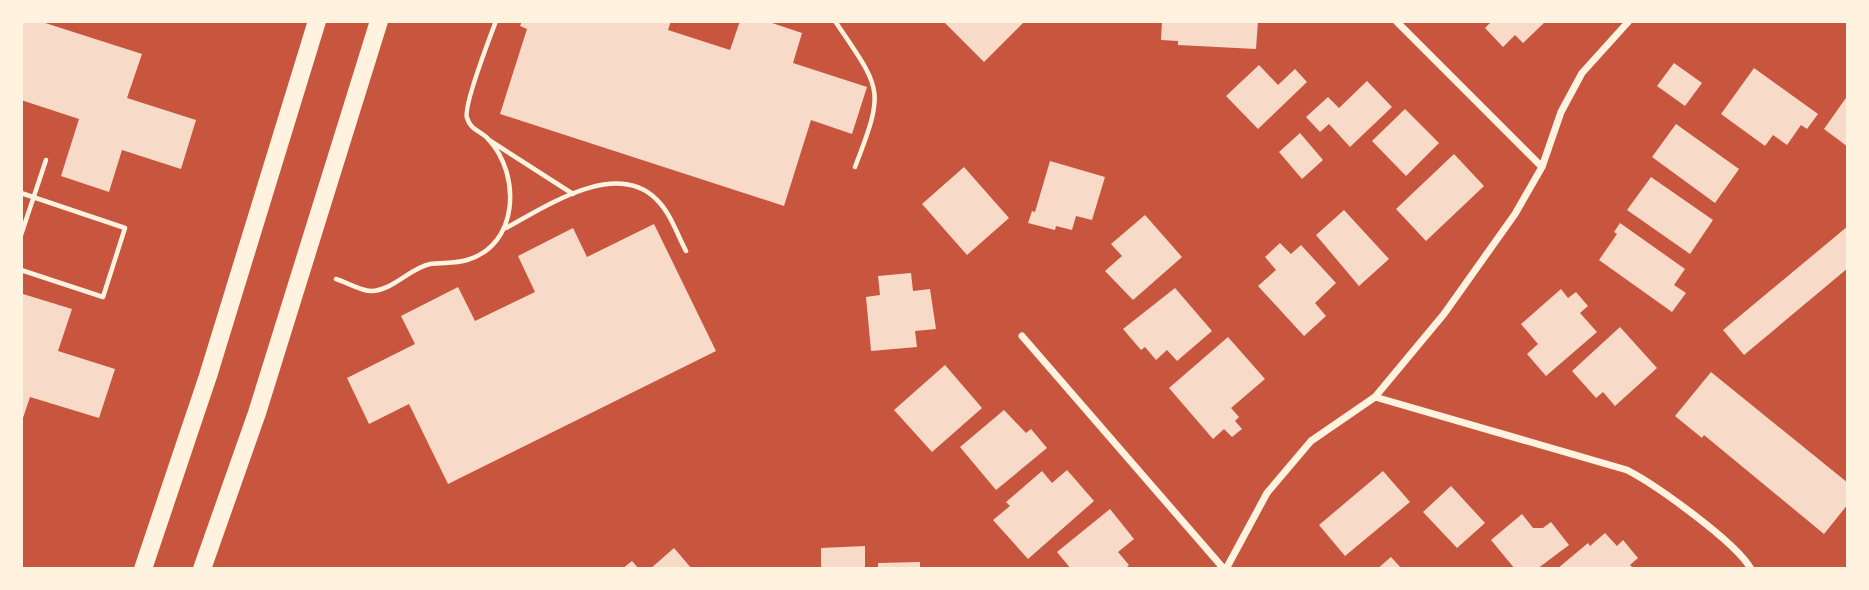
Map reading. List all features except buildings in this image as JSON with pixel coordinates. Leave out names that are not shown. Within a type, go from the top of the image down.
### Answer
[{"type":"main road","points":[[143,569],[208,376],[317,21]]},
{"type":"main road","points":[[202,569],[257,413],[379,21]]},
{"type":"street","points":[[1396,21],[1542,167]]},
{"type":"street","points":[[1022,335],[1225,569],[1267,494],[1311,442],[1375,397],[1444,314],[1515,214],[1542,167],[1561,112],[1583,73],[1629,21]]},
{"type":"street","points":[[1375,397],[1627,470],[1646,480],[1727,544],[1751,569]]},
{"type":"path","points":[[496,21],[466,110],[474,130],[573,194]]},
{"type":"path","points":[[835,21],[872,77],[876,92],[876,107],[855,167]]},
{"type":"path","points":[[489,139],[509,178],[512,204],[505,228]]},
{"type":"path","points":[[21,235],[46,160]]},
{"type":"path","points":[[336,279],[370,291],[427,264],[468,260],[486,249],[505,228],[573,194],[614,184],[645,192],[656,199],[666,212],[686,251]]},
{"type":"path","points":[[21,193],[125,228],[103,297],[21,270]]}]
